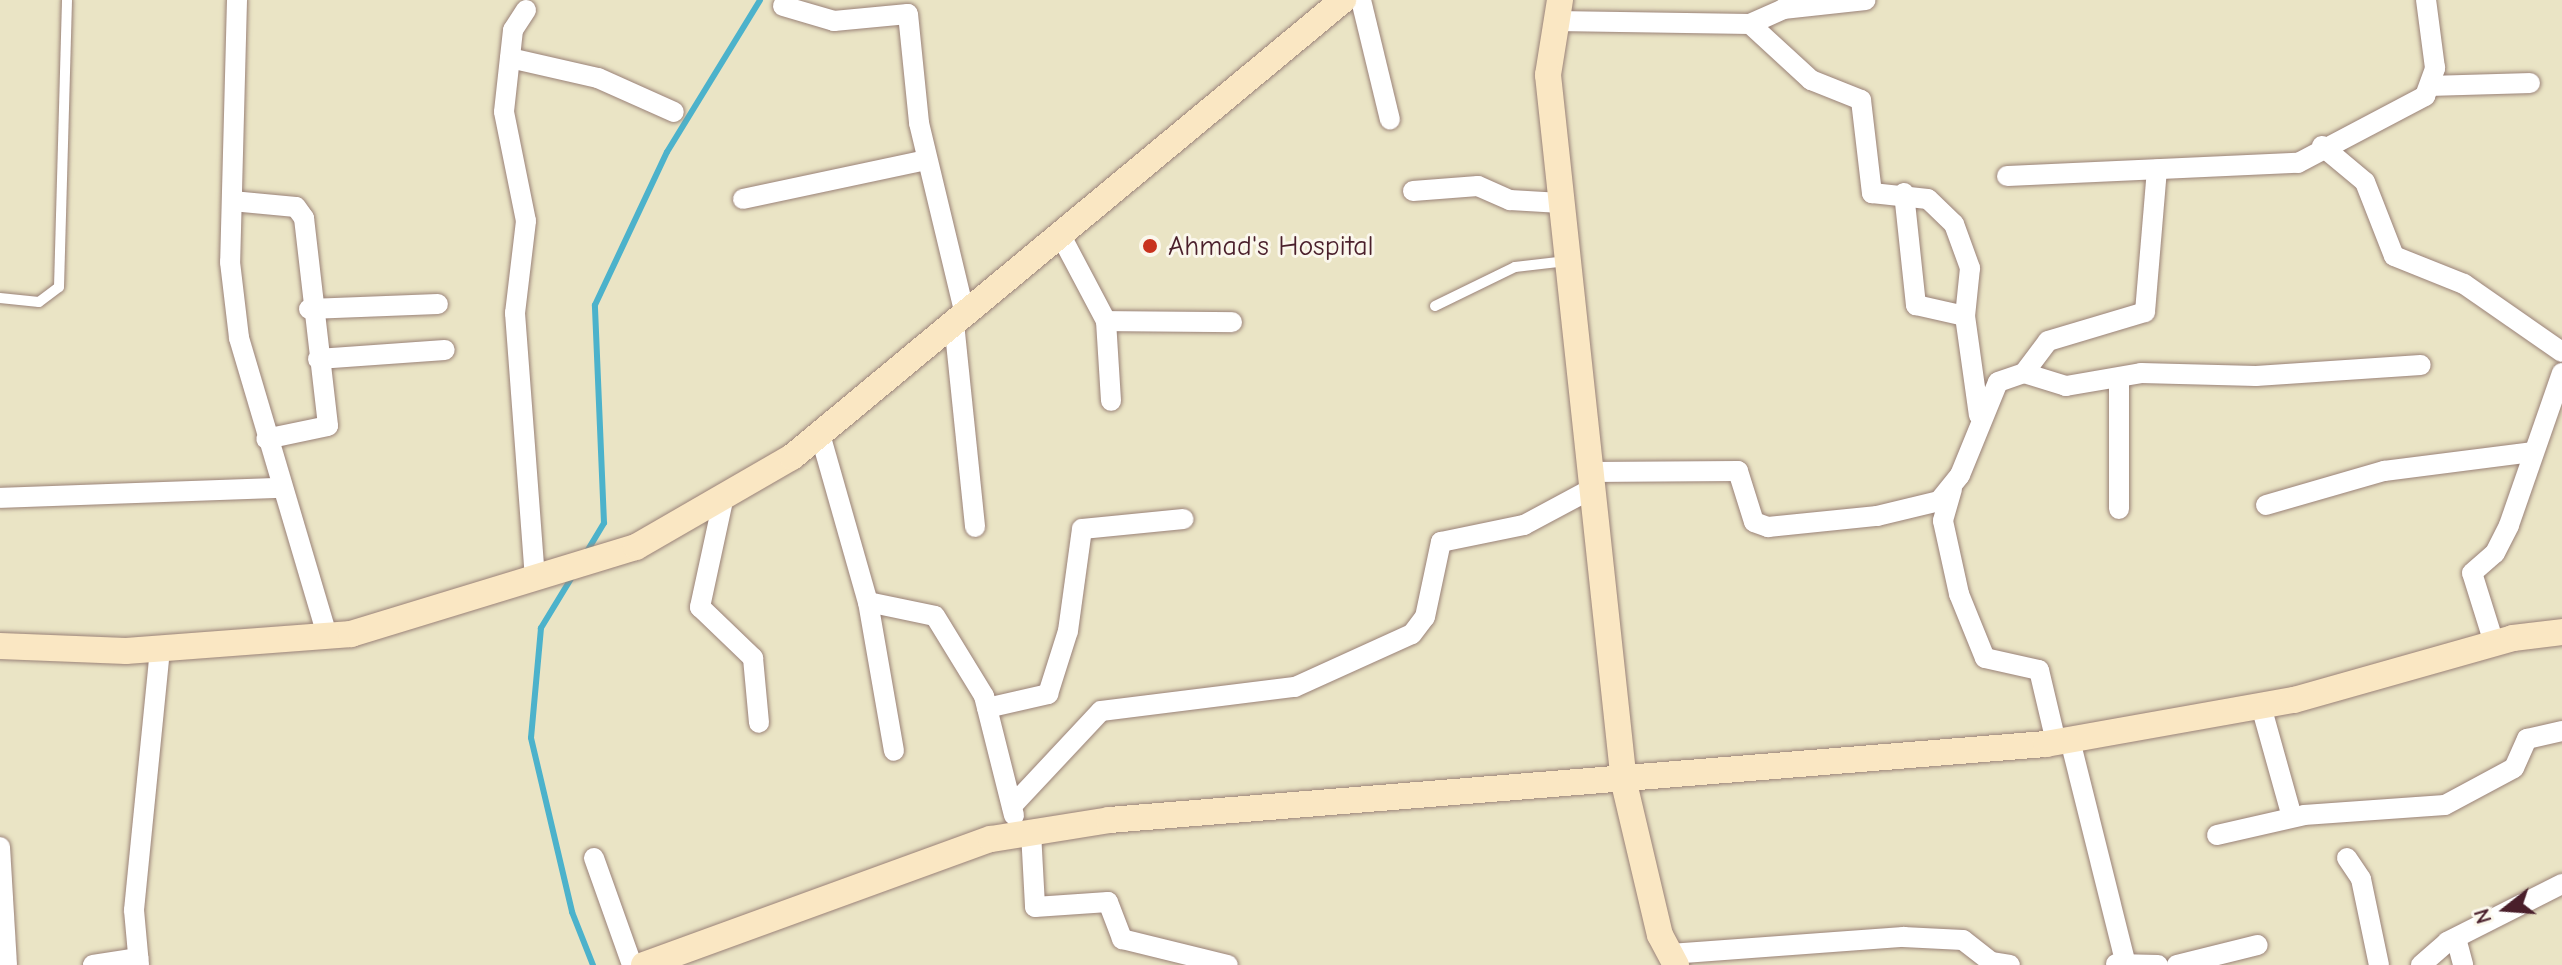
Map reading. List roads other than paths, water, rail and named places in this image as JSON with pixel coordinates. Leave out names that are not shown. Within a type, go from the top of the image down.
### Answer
[{"type":"street","points":[[237,0],[232,201],[239,338],[279,488],[327,636]]},
{"type":"street","points":[[0,646],[160,649],[327,636],[623,551],[724,496],[820,434],[1343,0]]},
{"type":"street","points":[[1361,0],[1390,120]]},
{"type":"street","points":[[1866,0],[1783,9],[1750,24],[1558,11],[1548,75],[1624,783],[1673,960],[1903,937],[1963,940],[1991,962],[2010,965]]},
{"type":"street","points":[[2007,176],[2298,163],[2322,146],[2414,106],[2430,86],[2435,68],[2426,0]]},
{"type":"street","points":[[783,6],[834,21],[908,14],[926,160],[960,319],[975,527]]},
{"type":"street","points":[[526,10],[513,30],[504,125],[526,221],[515,313],[544,575]]},
{"type":"street","points":[[1750,24],[1811,80],[1861,100],[1872,193],[1904,193],[1928,199],[1954,224],[1970,268],[1965,316],[1979,415]]},
{"type":"street","points":[[510,58],[598,78],[674,112]]},
{"type":"street","points":[[2430,86],[2530,83]]},
{"type":"street","points":[[2322,146],[2365,182],[2394,256],[2464,284],[2562,352]]},
{"type":"street","points":[[743,199],[926,160]]},
{"type":"street","points":[[2157,170],[2149,306],[2138,317],[2048,341],[2024,373],[1998,382],[1979,415],[1943,521],[1959,594],[1985,658],[2039,670],[2063,741],[2121,963],[2158,965]]},
{"type":"street","points":[[1413,191],[1478,186],[1510,200],[1561,203]]},
{"type":"street","points":[[1904,193],[1916,305],[1965,316]]},
{"type":"street","points":[[232,201],[301,210],[309,309],[328,426],[266,439]]},
{"type":"street","points":[[1060,234],[1106,321],[1111,401]]},
{"type":"street","points":[[309,309],[438,304]]},
{"type":"street","points":[[1106,321],[1232,322]]},
{"type":"street","points":[[318,359],[445,350]]},
{"type":"street","points":[[2024,373],[2066,386],[2119,378],[2421,365]]},
{"type":"street","points":[[2494,643],[2472,573],[2495,553],[2562,373]]},
{"type":"street","points":[[2119,378],[2119,509]]},
{"type":"street","points":[[820,434],[868,602],[894,751]]},
{"type":"street","points":[[2266,505],[2384,471],[2532,452]]},
{"type":"street","points":[[1012,806],[1101,711],[1295,687],[1412,634],[1425,617],[1441,542],[1524,525],[1590,480],[1738,471],[1754,522],[1768,527],[1914,509],[1952,489]]},
{"type":"street","points":[[0,498],[279,488]]},
{"type":"street","points":[[724,496],[700,607],[753,658],[759,723]]},
{"type":"street","points":[[987,708],[1048,694],[1068,631],[1082,529],[1184,519]]},
{"type":"street","points":[[868,602],[930,610],[987,708],[1012,806],[1025,833],[1035,907],[1108,902],[1122,939],[1228,965]]},
{"type":"street","points":[[644,965],[1025,833],[1624,783],[2063,741],[2261,706],[2494,643],[2562,632]]},
{"type":"street","points":[[93,965],[139,961],[134,910],[160,649]]},
{"type":"street","points":[[2261,706],[2292,817]]},
{"type":"street","points":[[2217,835],[2292,817],[2454,802],[2514,768],[2527,739],[2562,731]]},
{"type":"street","points":[[0,847],[7,965]]},
{"type":"street","points":[[594,858],[632,965]]},
{"type":"street","points":[[2347,858],[2361,879],[2379,965]]},
{"type":"street","points":[[2421,965],[2456,938],[2558,886],[2562,908]]},
{"type":"street","points":[[2456,938],[2463,965]]},
{"type":"street","points":[[2177,965],[2258,945]]},
{"type":"lane","points":[[0,298],[39,302],[59,287],[67,0]]},
{"type":"lane","points":[[1435,306],[1515,267],[1567,261]]},
{"type":"waterway","points":[[586,553],[604,523],[595,305],[667,152],[760,0]]},
{"type":"waterway","points":[[572,577],[541,628],[531,738],[572,912],[593,965]]},
{"type":"place","name":"Ahmad's Hospital","points":[[1150,246]]}]
